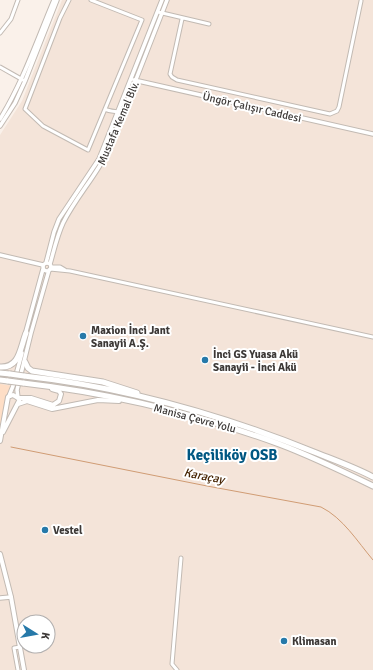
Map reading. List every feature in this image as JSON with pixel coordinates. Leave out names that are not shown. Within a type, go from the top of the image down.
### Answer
[{"type":"highway","points":[[0,367],[11,366],[15,362],[26,333]]},
{"type":"highway","points":[[25,362],[28,368],[32,371],[104,382],[153,399]]},
{"type":"highway","name":"Manisa Çevre Yolu","points":[[0,373],[89,386],[153,399],[220,418],[280,439],[373,476]]},
{"type":"highway","name":"Manisa Çevre Yolu","points":[[0,380],[30,383],[99,394],[185,414],[278,444],[316,459],[373,487]]},
{"type":"main road","points":[[1,439],[6,398],[9,396],[15,395],[18,398],[31,398],[53,405],[59,401],[61,394],[59,391],[30,383]]},
{"type":"main road","points":[[1,439],[17,405],[18,398]]},
{"type":"main road","points":[[6,402],[10,407],[27,401],[52,409],[98,400],[109,400],[149,406]]},
{"type":"main road","points":[[0,554],[16,627]]},
{"type":"main road","points":[[21,654],[24,670]]},
{"type":"street","points":[[0,34],[11,19],[18,0]]},
{"type":"street","points":[[0,126],[15,103],[54,0]]},
{"type":"street","points":[[0,119],[23,80],[57,0]]},
{"type":"street","points":[[69,0],[60,18],[26,109],[43,126],[88,150],[142,20],[91,0]]},
{"type":"street","name":"Mustafa Kemal Blv.","points":[[9,396],[18,369],[44,266],[59,219],[99,159],[116,110],[131,78],[162,0]]},
{"type":"street","name":"Mustafa Kemal Blv.","points":[[18,398],[17,390],[58,236],[64,222],[104,159],[167,0]]},
{"type":"street","points":[[182,19],[170,74],[172,77],[177,80],[330,114],[337,111],[361,1]]},
{"type":"street","points":[[158,12],[182,19],[209,24]]},
{"type":"street","points":[[0,67],[23,80]]},
{"type":"street","name":"Üngör Çalışır Caddesi","points":[[131,78],[136,81],[373,134]]},
{"type":"street","points":[[108,103],[116,110],[123,113]]},
{"type":"street","points":[[106,109],[109,111],[116,110]]},
{"type":"street","points":[[0,255],[50,268],[373,337]]},
{"type":"street","points":[[44,266],[47,271],[50,268]]},
{"type":"street","points":[[176,670],[172,664],[181,558]]},
{"type":"street","points":[[0,598],[10,597]]},
{"type":"street","points":[[16,648],[14,648],[18,670]]},
{"type":"shaded area","points":[[62,0],[373,0],[373,670],[0,670],[0,135],[22,101]]},
{"type":"shaded area","points":[[0,384],[12,386],[6,396],[0,432]]},
{"type":"waterway","name":"Karaçay","points":[[11,447],[321,507],[336,517],[343,524],[373,560]]},
{"type":"place","name":"Maxion İnci Jant Sanayii A.Ş.","points":[[83,336]]},
{"type":"place","name":"İnci GS Yuasa Akü Sanayii - İnci Akü","points":[[205,360]]},
{"type":"place","name":"Vestel","points":[[45,530]]},
{"type":"place","name":"Klimasan","points":[[284,641]]},
{"type":"district","name":"Keçiliköy OSB","points":[[232,455]]}]
